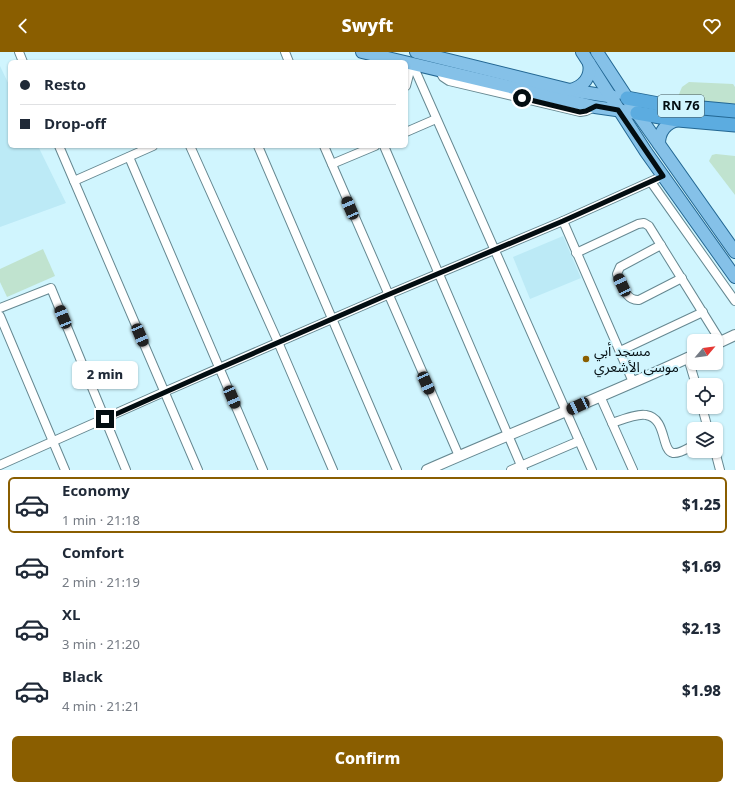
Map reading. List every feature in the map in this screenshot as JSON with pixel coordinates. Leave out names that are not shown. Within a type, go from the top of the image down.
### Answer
[{"type":"highway","name":"RN 76","points":[[627,98],[659,104],[735,112]]},
{"type":"highway","name":"RN 76","points":[[637,113],[678,120],[735,125]]},
{"type":"main road","name":"RN 76","points":[[362,52],[414,56],[570,90],[627,98]]},
{"type":"main road","points":[[582,52],[618,110],[735,277]]},
{"type":"main road","points":[[597,52],[637,113],[735,252]]},
{"type":"main road","name":"RN 76","points":[[414,56],[439,70],[596,106],[637,113]]},
{"type":"main road","points":[[570,90],[579,86],[587,79],[590,72],[589,63]]},
{"type":"main road","points":[[659,144],[661,134],[665,127],[678,120]]},
{"type":"street","points":[[408,78],[414,56]]},
{"type":"street","points":[[414,56],[436,119],[592,470]]},
{"type":"street","points":[[408,131],[436,119]]},
{"type":"street","points":[[60,148],[198,470]]},
{"type":"street","points":[[74,180],[149,148]]},
{"type":"street","points":[[191,148],[278,342],[332,470]]},
{"type":"street","points":[[259,148],[397,470]]},
{"type":"street","points":[[325,148],[459,456]]},
{"type":"street","points":[[332,164],[370,148]]},
{"type":"street","points":[[385,148],[522,468]]},
{"type":"street","points":[[129,157],[263,470]]},
{"type":"street","points":[[0,465],[278,342],[563,221],[663,176]]},
{"type":"street","points":[[651,182],[735,301]]},
{"type":"street","points":[[563,221],[633,382]]},
{"type":"street","points":[[576,253],[638,224],[644,223],[649,226],[682,278],[713,334]]},
{"type":"street","points":[[661,245],[618,270],[617,274],[628,297],[633,300],[639,300],[682,278]]},
{"type":"street","points":[[0,308],[51,288],[126,470]]},
{"type":"street","points":[[620,351],[702,312]]},
{"type":"street","points":[[0,316],[65,470]]},
{"type":"street","points":[[723,341],[735,335]]},
{"type":"street","points":[[427,470],[687,358]]},
{"type":"street","points":[[600,396],[633,470]]},
{"type":"street","points":[[612,423],[644,414],[649,415],[654,417],[659,423],[669,450],[673,453],[687,448]]},
{"type":"street","points":[[511,470],[522,468],[579,441]]},
{"type":"street","points":[[717,458],[720,470]]},
{"type":"shaded area","points":[[0,66],[8,83],[8,148],[39,148],[66,203],[0,227]]},
{"type":"shaded area","points":[[563,236],[581,278],[530,299],[513,257]]},
{"type":"green space","points":[[689,82],[733,84],[735,87],[735,104],[677,99],[682,87]]},
{"type":"green space","points":[[712,155],[735,156],[735,195],[709,161]]},
{"type":"green space","points":[[43,249],[55,276],[7,297],[0,282],[0,269]]},
{"type":"place","name":"مسجد أبي موسى الأشعري","points":[[586,359]]},
{"type":"route","points":[[105,419],[385,296],[563,221],[663,176],[618,110],[596,106],[580,112],[522,98]]}]
